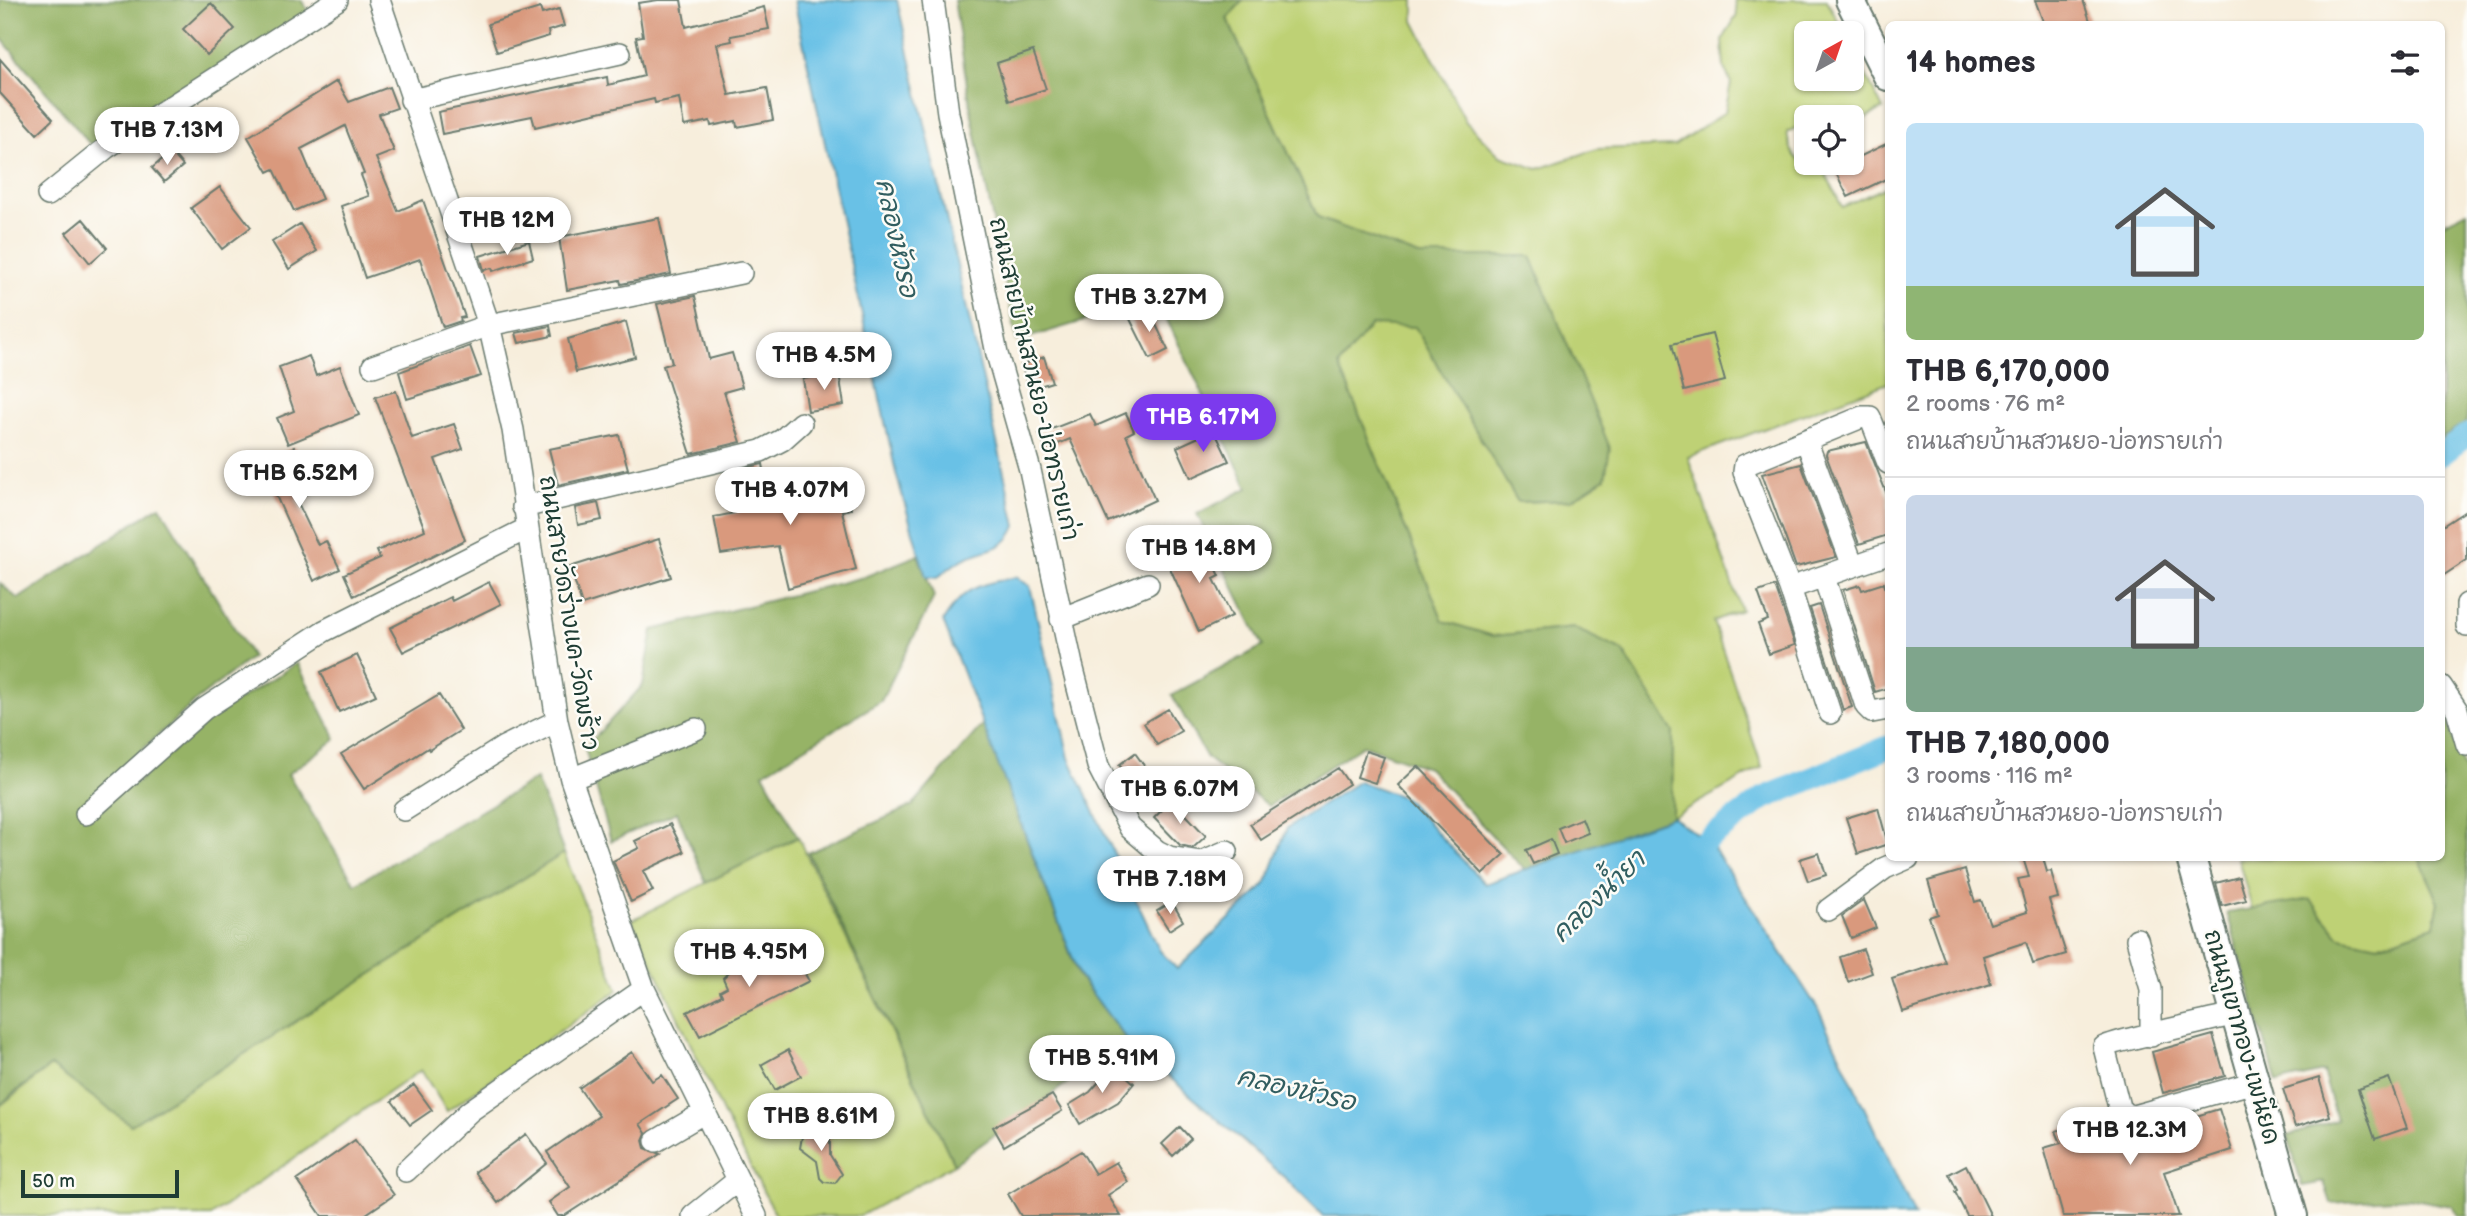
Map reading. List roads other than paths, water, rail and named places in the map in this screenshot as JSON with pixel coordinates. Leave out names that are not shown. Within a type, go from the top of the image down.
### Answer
[{"type":"main road","points":[[1850,0],[1885,70]]},
{"type":"main road","name":"ถนนภูเขาทอง-เพนียด","points":[[2192,861],[2293,1216]]},
{"type":"street","points":[[48,195],[106,148],[337,0]]},
{"type":"street","name":"ถนนสายวัดร่างแค-วัดพร้าว","points":[[379,0],[489,325],[513,430],[557,721],[571,779],[644,989],[756,1216]]},
{"type":"street","name":"ถนนสายบ้านสวนยอ-บ่อทรายเก่า","points":[[933,0],[948,113],[997,354],[1030,470],[1061,619],[1098,766],[1130,828],[1157,851],[1169,857],[1201,862],[1227,851]]},
{"type":"street","points":[[411,100],[621,52]]},
{"type":"street","points":[[373,366],[489,325],[741,273]]},
{"type":"street","points":[[1830,713],[1790,589],[1744,472],[1749,461],[1862,416],[1870,417],[1884,440]]},
{"type":"street","points":[[523,507],[761,451],[782,440],[801,423]]},
{"type":"street","points":[[1806,440],[1853,566]]},
{"type":"street","points":[[86,814],[204,709],[324,631],[526,529]]},
{"type":"street","points":[[1790,589],[1853,566],[1885,559]]},
{"type":"street","points":[[1824,577],[1866,706],[1872,712],[1885,710]]},
{"type":"street","points":[[1061,619],[1148,584]]},
{"type":"street","points":[[2467,604],[2467,626]]},
{"type":"street","points":[[2445,691],[2457,710],[2467,745]]},
{"type":"street","points":[[404,810],[504,747],[557,721]]},
{"type":"street","points":[[571,779],[696,729]]},
{"type":"street","points":[[1828,910],[1885,868],[1901,861]]},
{"type":"street","points":[[2137,939],[2151,989],[2151,1036]]},
{"type":"street","points":[[406,1171],[470,1111],[644,989]]},
{"type":"street","points":[[2236,1014],[2151,1036],[2110,1042],[2104,1047],[2119,1107],[2125,1114],[2133,1116],[2255,1082]]},
{"type":"street","points":[[656,1141],[705,1112]]},
{"type":"street","points":[[693,1216],[738,1180]]},
{"type":"water","name":"คลองหัวรอ","points":[[794,0],[897,0],[1016,526],[1003,543],[961,560],[937,578],[926,577],[896,473]]},
{"type":"water","name":"คลองหัวรอ","points":[[1016,577],[1030,586],[1069,758],[1160,951],[1177,969],[1266,884],[1287,828],[1359,781],[1405,798],[1485,884],[1672,817],[1710,843],[1818,1009],[1915,1216],[1323,1216],[1285,1178],[1127,1040],[1080,977],[943,621],[958,600],[973,589]]},
{"type":"waterway","name":"คลองน้ำยา","points":[[2445,452],[2467,435]]},
{"type":"waterway","name":"คลองน้ำยา","points":[[1683,858],[1764,798],[1885,748]]}]
